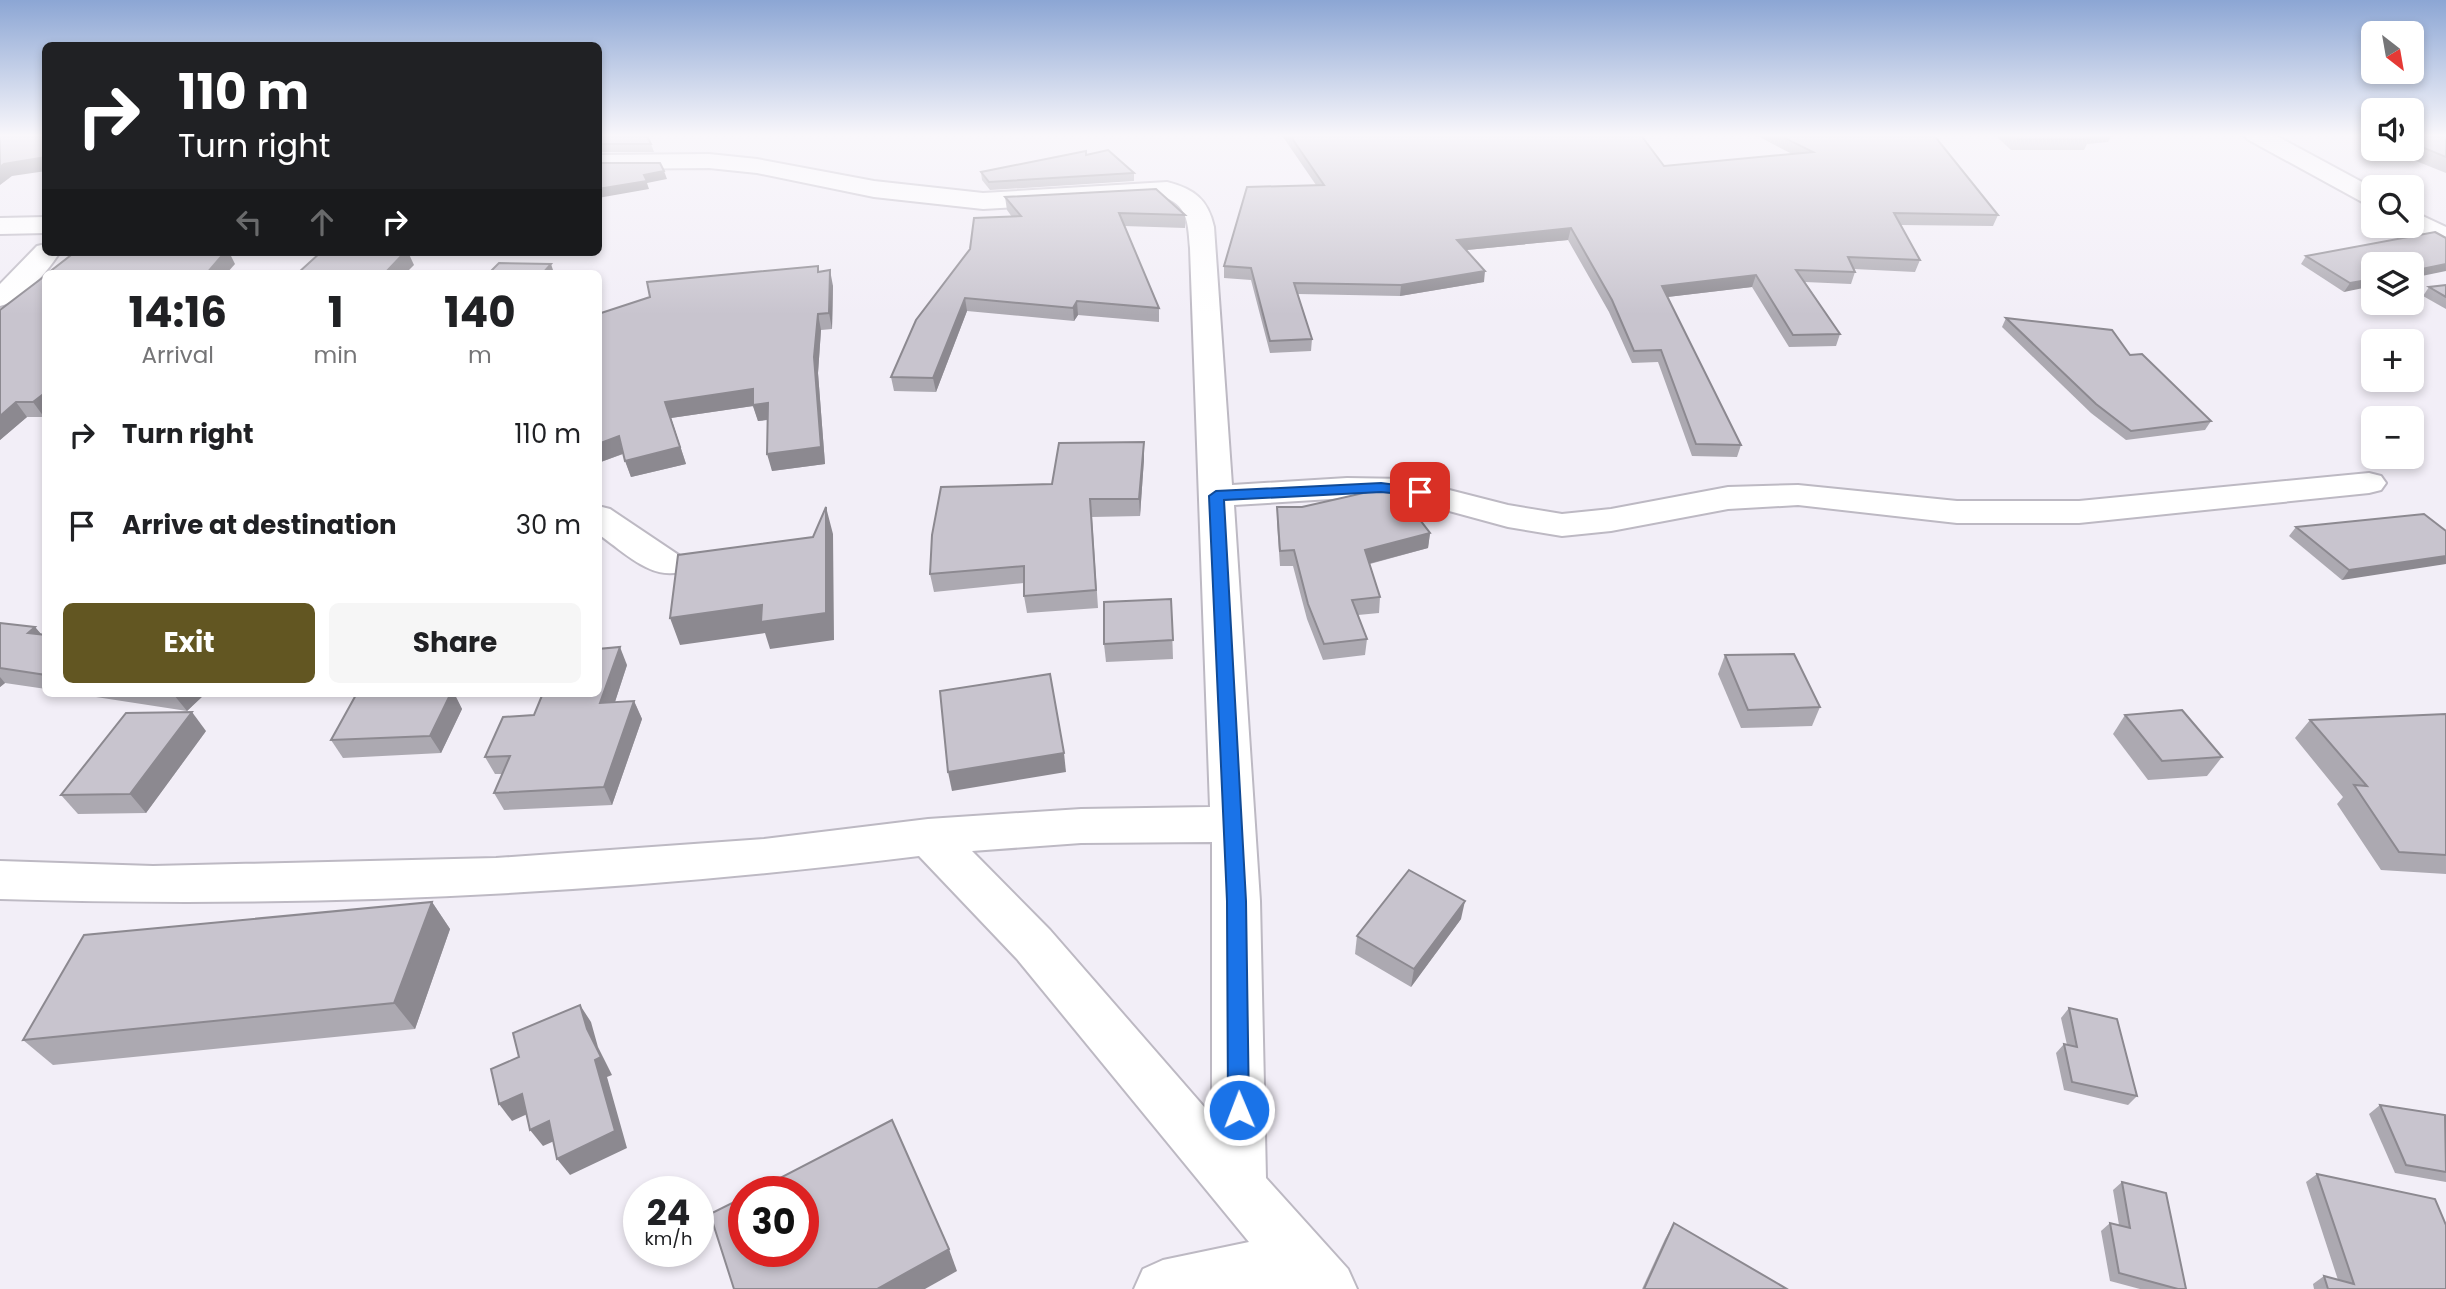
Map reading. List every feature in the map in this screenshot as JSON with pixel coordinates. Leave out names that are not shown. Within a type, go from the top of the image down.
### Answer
[{"type":"street","points":[[921,194],[983,201],[1098,194]]},
{"type":"street","points":[[1185,194],[1193,201],[1202,229],[1233,824],[1239,1188]]},
{"type":"street","points":[[0,226],[42,225]]},
{"type":"street","points":[[2424,226],[2446,239]]},
{"type":"street","points":[[9,290],[43,256]]},
{"type":"street","points":[[9,290],[42,295]]},
{"type":"street","points":[[1216,496],[1347,488],[1406,489],[1508,516],[1562,524],[1611,520],[1728,498],[1798,495],[1957,512],[2079,512],[2369,483]]},
{"type":"street","points":[[602,520],[667,564]]},
{"type":"street","points":[[0,880],[153,884],[496,877],[764,856],[928,837],[1081,826],[1233,824]]},
{"type":"street","points":[[928,837],[973,878],[1066,981],[1314,1274]]},
{"type":"street","points":[[1163,1289],[1314,1274]]},
{"type":"building","points":[[1162,194],[1185,215],[1119,213],[1159,308],[1077,301],[1073,308],[965,298],[933,378],[891,377],[916,320],[970,249],[974,218],[1021,216],[1005,197]]},
{"type":"building","points":[[1245,194],[1981,194],[1998,215],[1894,213],[1920,260],[1848,257],[1855,272],[1796,270],[1840,334],[1793,335],[1756,275],[1662,286],[1741,445],[1696,444],[1661,350],[1634,351],[1612,300],[1571,228],[1457,240],[1485,271],[1401,285],[1294,283],[1312,339],[1270,341],[1251,268],[1224,266]]},
{"type":"building","points":[[2435,232],[2446,238],[2446,264],[2424,269],[2424,252],[2361,252],[2361,281],[2350,283],[2306,256],[2403,238],[2424,238],[2424,234]]},
{"type":"building","points":[[70,256],[222,256],[210,270],[52,270]]},
{"type":"building","points":[[317,256],[401,256],[388,270],[301,270]]},
{"type":"building","points":[[499,263],[551,264],[546,270],[492,270]]},
{"type":"building","points":[[818,266],[818,272],[830,270],[829,313],[818,314],[814,357],[821,447],[767,454],[768,403],[753,405],[753,389],[665,402],[680,447],[625,461],[619,436],[602,442],[602,313],[650,297],[647,282]]},
{"type":"building","points":[[42,278],[42,395],[33,402],[16,402],[0,416],[0,310]]},
{"type":"building","points":[[2446,285],[2446,297],[2429,287]]},
{"type":"building","points":[[2006,318],[2112,330],[2130,355],[2142,354],[2211,421],[2131,431],[2096,404]]},
{"type":"building","points":[[1144,442],[1139,499],[1090,499],[1096,590],[1024,596],[1024,566],[930,574],[932,535],[941,487],[1052,484],[1059,443]]},
{"type":"building","points":[[1394,486],[1430,533],[1365,550],[1380,597],[1352,600],[1367,639],[1324,644],[1308,604],[1294,550],[1280,551],[1277,507],[1302,507]]},
{"type":"building","points":[[826,507],[826,613],[761,622],[762,605],[670,618],[678,555],[813,537]]},
{"type":"building","points":[[2424,514],[2446,531],[2446,556],[2349,570],[2296,527]]},
{"type":"building","points":[[1171,599],[1173,640],[1104,644],[1104,602]]},
{"type":"building","points":[[0,623],[35,627],[28,633],[42,635],[42,674],[0,668]]},
{"type":"building","points":[[620,647],[600,703],[634,701],[604,787],[494,793],[510,756],[485,757],[503,717],[534,715],[541,697],[602,697],[602,649]]},
{"type":"building","points":[[1794,654],[1820,707],[1748,710],[1725,655]]},
{"type":"building","points":[[1050,674],[1064,753],[948,772],[940,691]]},
{"type":"building","points":[[355,697],[449,697],[430,736],[331,740]]},
{"type":"building","points":[[2182,710],[2222,757],[2162,761],[2125,715]]},
{"type":"building","points":[[192,712],[130,794],[61,795],[126,713]]},
{"type":"building","points":[[2446,714],[2446,855],[2399,852],[2354,785],[2367,786],[2310,720]]},
{"type":"building","points":[[1409,870],[1465,901],[1414,969],[1357,936]]},
{"type":"building","points":[[432,902],[394,1003],[23,1040],[84,935]]},
{"type":"building","points":[[580,1005],[587,1029],[601,1057],[595,1060],[615,1131],[557,1159],[549,1121],[530,1130],[522,1094],[499,1104],[491,1069],[519,1057],[513,1033]]},
{"type":"building","points":[[2069,1008],[2117,1019],[2137,1096],[2072,1082],[2064,1044],[2077,1047]]},
{"type":"building","points":[[2380,1105],[2445,1115],[2446,1172],[2406,1165]]},
{"type":"building","points":[[892,1120],[949,1249],[877,1289],[734,1289],[714,1226],[714,1212],[728,1205],[728,1267],[819,1267],[819,1176],[784,1176]]},
{"type":"building","points":[[2317,1174],[2435,1199],[2446,1225],[2446,1289],[2328,1289],[2324,1276],[2354,1284]]},
{"type":"building","points":[[2122,1182],[2166,1193],[2186,1289],[2119,1273],[2110,1223],[2130,1228]]},
{"type":"building","points":[[1674,1223],[1787,1289],[1644,1289]]},
{"type":"route","points":[[1239,1110],[1237,901],[1216,496],[1381,487],[1420,492]]}]
